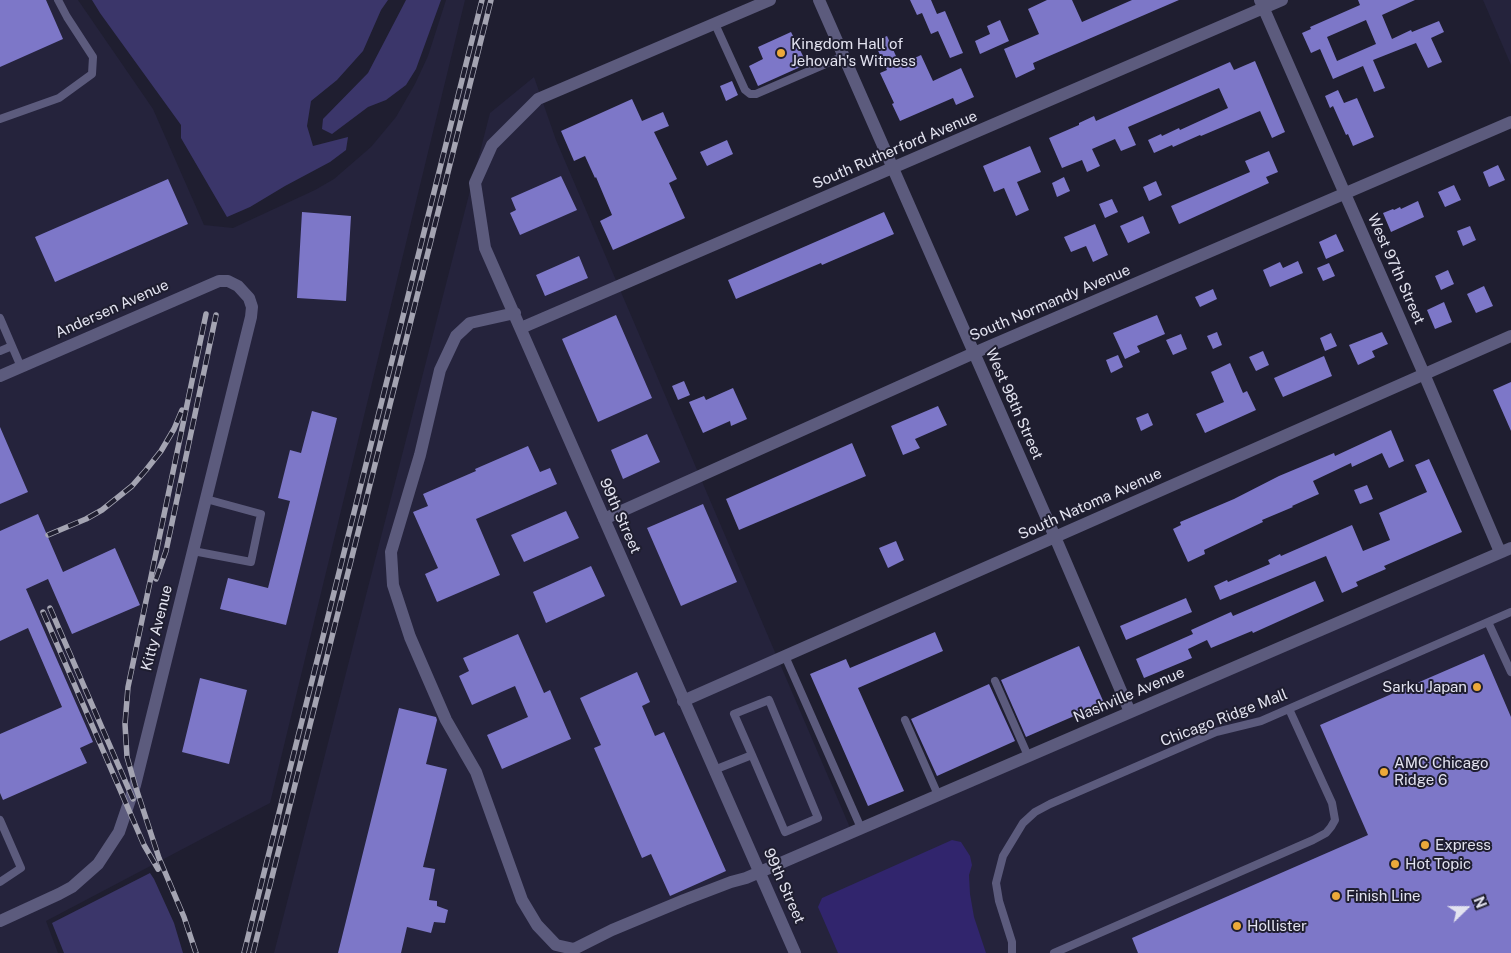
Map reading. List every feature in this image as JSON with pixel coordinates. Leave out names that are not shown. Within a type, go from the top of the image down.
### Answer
[{"type":"street","points":[[715,24],[770,0]]},
{"type":"street","name":"West 98th Street","points":[[819,0],[1130,712]]},
{"type":"street","name":"South Rutherford Avenue","points":[[521,328],[893,169],[1261,4],[1282,0]]},
{"type":"street","name":"West 97th Street","points":[[1261,4],[1424,374],[1506,550]]},
{"type":"street","name":"99th Street","points":[[715,24],[538,99],[492,145],[475,182],[485,248],[795,953]]},
{"type":"street","name":"South Normandy Avenue","points":[[604,519],[974,353],[1511,122]]},
{"type":"street","name":"Andersen Avenue","points":[[0,376],[210,284],[228,281],[238,286]]},
{"type":"street","name":"Kitty Avenue","points":[[0,921],[59,894],[72,886],[98,864],[119,832],[135,785],[251,317],[252,307],[249,298],[238,286]]},
{"type":"street","name":"Nashville Avenue","points":[[515,313],[470,323],[456,336],[440,370],[420,455],[391,552],[393,586],[410,637],[446,720],[476,772],[522,900],[537,926],[556,945],[574,949],[612,930],[684,900],[746,878],[1506,550]]},
{"type":"street","name":"South Natoma Avenue","points":[[683,701],[1511,336]]},
{"type":"lane","points":[[0,119],[59,98],[92,74],[93,57],[58,0]]},
{"type":"lane","points":[[715,24],[745,90],[750,94],[756,94],[844,56]]},
{"type":"lane","points":[[0,318],[21,367]]},
{"type":"lane","points":[[0,351],[12,346]]},
{"type":"lane","points":[[193,551],[251,562],[261,514],[206,499]]},
{"type":"lane","name":"Chicago Ridge Mall","points":[[1012,953],[1012,942],[999,901],[996,883],[1003,856],[1023,823],[1035,812],[1216,732],[1261,721],[1511,612]]},
{"type":"lane","points":[[1488,622],[1511,672]]},
{"type":"lane","points":[[785,656],[861,828]]},
{"type":"lane","points":[[995,682],[1028,756]]},
{"type":"lane","points":[[769,700],[818,818],[785,832],[752,755],[734,714],[769,700]]},
{"type":"lane","points":[[1054,953],[1306,843],[1326,833],[1331,828],[1335,820],[1332,803],[1289,709]]},
{"type":"lane","points":[[904,720],[938,795]]},
{"type":"lane","points":[[714,770],[752,755]]},
{"type":"lane","points":[[0,820],[21,868],[0,882]]},
{"type":"shaded area","points":[[0,0],[78,0],[153,109],[204,225],[233,228],[315,190],[334,179],[371,147],[396,117],[415,84],[428,56],[446,0],[465,0],[270,803],[46,921],[58,953],[0,953]]},
{"type":"shaded area","points":[[92,0],[388,0],[381,10],[363,51],[337,80],[311,101],[307,126],[313,146],[348,137],[346,150],[330,162],[250,207],[227,217],[181,138],[181,125]]},
{"type":"shaded area","points":[[406,0],[441,0],[416,69],[406,85],[386,100],[368,107],[332,134],[322,129],[323,119],[368,73]]},
{"type":"shaded area","points":[[1483,0],[1511,0],[1511,65]]},
{"type":"shaded area","points":[[534,77],[556,140],[854,837],[1511,554],[1511,953],[274,953],[490,113]]},
{"type":"shaded area","points":[[952,840],[961,842],[970,856],[972,865],[969,875],[970,894],[974,917],[986,953],[838,953],[818,907],[822,898]]},
{"type":"shaded area","points":[[150,873],[174,923],[183,953],[64,953],[52,923]]},
{"type":"building","points":[[0,0],[46,0],[63,39],[0,67]]},
{"type":"building","points":[[910,0],[931,0],[937,14],[945,11],[963,53],[950,58],[938,31],[931,34],[922,13],[917,15]]},
{"type":"building","points":[[1047,0],[1072,0],[1082,22],[1132,0],[1179,0],[1033,63],[1035,69],[1016,78],[1004,49],[1039,34],[1028,9]]},
{"type":"building","points":[[1358,0],[1415,0],[1382,15],[1392,39],[1411,30],[1412,32],[1439,21],[1444,32],[1431,38],[1442,62],[1428,68],[1416,43],[1373,60],[1385,88],[1374,92],[1363,66],[1333,79],[1320,49],[1311,53],[1302,33],[1311,29],[1310,27],[1360,5]],"holes":[[[1366,20],[1376,44],[1337,61],[1327,37]]]},
{"type":"building","points":[[1000,20],[1009,41],[980,54],[975,41],[990,34],[987,26]]},
{"type":"building","name":"Kingdom Hall of Jehovah's Witness","points":[[791,32],[807,64],[758,86],[749,66],[763,59],[758,47]]},
{"type":"building","points":[[887,36],[900,65],[921,55],[933,81],[961,68],[974,97],[956,105],[953,98],[900,121],[880,73],[887,70],[874,42]]},
{"type":"building","points":[[1255,61],[1285,132],[1272,138],[1260,111],[1201,136],[1154,153],[1148,140],[1179,128],[1180,130],[1228,108],[1219,88],[1128,127],[1136,145],[1121,151],[1115,139],[1092,149],[1100,166],[1087,172],[1082,160],[1062,168],[1049,138],[1094,116],[1096,121],[1230,62],[1234,70]]},
{"type":"building","points":[[732,81],[738,95],[726,101],[720,86]]},
{"type":"building","points":[[1338,90],[1344,103],[1357,98],[1374,137],[1353,146],[1333,106],[1330,108],[1325,96]]},
{"type":"building","points":[[632,99],[642,121],[663,112],[669,126],[654,132],[677,179],[669,183],[685,218],[613,250],[600,221],[612,215],[596,177],[585,156],[574,161],[561,131]]},
{"type":"building","points":[[727,140],[733,154],[707,166],[700,152]]},
{"type":"building","points":[[1030,146],[1041,172],[1017,182],[1029,210],[1016,216],[1004,188],[994,192],[983,166]]},
{"type":"building","points":[[1269,151],[1278,172],[1266,177],[1269,183],[1179,224],[1171,206],[1250,172],[1245,161]]},
{"type":"building","points":[[1498,165],[1505,180],[1489,187],[1483,172]]},
{"type":"building","points":[[561,176],[577,210],[520,235],[510,213],[516,210],[511,198]]},
{"type":"building","points":[[1064,177],[1070,191],[1057,197],[1052,183]]},
{"type":"building","points":[[168,179],[188,224],[55,282],[35,237]]},
{"type":"building","points":[[1156,181],[1162,195],[1149,201],[1143,187]]},
{"type":"building","points":[[1454,185],[1461,200],[1445,207],[1438,192]]},
{"type":"building","points":[[1112,199],[1118,212],[1105,218],[1099,204]]},
{"type":"building","points":[[1418,201],[1424,217],[1391,232],[1383,213],[1400,207],[1401,209]]},
{"type":"building","points":[[302,212],[351,216],[346,301],[297,298]]},
{"type":"building","points":[[884,212],[894,234],[736,299],[728,280]]},
{"type":"building","points":[[1143,216],[1150,233],[1128,243],[1120,226]]},
{"type":"building","points":[[1095,224],[1108,255],[1093,262],[1086,246],[1071,252],[1064,237]]},
{"type":"building","points":[[1470,226],[1476,240],[1463,246],[1457,231]]},
{"type":"building","points":[[1336,234],[1344,251],[1326,259],[1319,242]]},
{"type":"building","points":[[579,256],[588,278],[545,296],[536,275]]},
{"type":"building","points":[[1298,261],[1303,273],[1270,287],[1263,270],[1280,262],[1283,268]]},
{"type":"building","points":[[1329,263],[1335,276],[1323,281],[1317,268]]},
{"type":"building","points":[[1448,270],[1454,284],[1441,290],[1435,276]]},
{"type":"building","points":[[1484,286],[1493,306],[1476,313],[1467,294]]},
{"type":"building","points":[[1213,289],[1217,299],[1200,307],[1195,297]]},
{"type":"building","points":[[1444,302],[1452,322],[1435,329],[1427,310]]},
{"type":"building","points":[[616,315],[652,398],[598,422],[562,339]]},
{"type":"building","points":[[1157,315],[1165,334],[1137,346],[1140,352],[1125,359],[1113,333]]},
{"type":"building","points":[[1217,332],[1222,345],[1213,349],[1207,336]]},
{"type":"building","points":[[1382,332],[1388,344],[1372,351],[1375,357],[1358,365],[1349,345]]},
{"type":"building","points":[[1331,333],[1337,346],[1325,351],[1320,338]]},
{"type":"building","points":[[1181,334],[1187,349],[1173,355],[1166,340]]},
{"type":"building","points":[[1263,351],[1269,365],[1256,371],[1249,357]]},
{"type":"building","points":[[1118,355],[1123,367],[1111,373],[1106,360]]},
{"type":"building","points":[[1324,356],[1332,376],[1283,397],[1274,378]]},
{"type":"building","points":[[1230,363],[1243,393],[1247,391],[1256,410],[1205,433],[1196,414],[1224,402],[1211,372]]},
{"type":"building","points":[[684,381],[690,395],[678,400],[672,386]]},
{"type":"building","points":[[1511,382],[1511,431],[1493,390]]},
{"type":"building","points":[[733,388],[747,419],[731,426],[730,421],[703,433],[689,402],[704,396],[706,400]]},
{"type":"building","points":[[938,406],[947,425],[915,439],[920,448],[903,455],[891,426]]},
{"type":"building","points":[[312,411],[337,418],[286,625],[220,609],[228,578],[268,588],[290,501],[278,498],[290,450],[301,453]]},
{"type":"building","points":[[1148,413],[1153,425],[1141,431],[1136,418]]},
{"type":"building","points":[[0,427],[28,492],[0,504]]},
{"type":"building","points":[[1391,430],[1404,461],[1389,468],[1382,453],[1352,467],[1351,463],[1313,481],[1319,494],[1262,520],[1263,522],[1204,550],[1205,554],[1188,562],[1173,529],[1181,525],[1180,522],[1234,499],[1279,476],[1334,453],[1335,456]]},
{"type":"building","points":[[647,434],[660,462],[623,479],[611,450]]},
{"type":"building","points":[[852,443],[866,476],[739,530],[726,499]]},
{"type":"building","points":[[528,446],[540,472],[550,468],[557,484],[476,519],[500,575],[437,602],[425,574],[438,568],[413,512],[428,506],[423,494]]},
{"type":"building","points":[[1429,459],[1462,532],[1384,566],[1386,569],[1356,582],[1358,586],[1342,593],[1326,556],[1220,600],[1214,586],[1270,564],[1268,560],[1280,554],[1281,556],[1352,525],[1363,551],[1390,540],[1379,513],[1427,492],[1415,465]]},
{"type":"building","points":[[1367,485],[1373,499],[1360,504],[1354,490]]},
{"type":"building","points":[[703,504],[737,582],[681,606],[647,528]]},
{"type":"building","points":[[566,511],[579,538],[524,562],[511,535]]},
{"type":"building","points":[[38,514],[63,572],[115,548],[140,605],[72,634],[48,579],[26,589],[93,742],[80,748],[87,763],[3,800],[0,793],[0,734],[62,707],[28,628],[0,641],[0,531]]},
{"type":"building","points":[[896,541],[904,560],[888,568],[879,548]]},
{"type":"building","points":[[591,566],[605,596],[546,623],[533,592]]},
{"type":"building","points":[[1315,581],[1324,601],[1253,633],[1252,631],[1211,648],[1207,640],[1188,649],[1192,658],[1144,678],[1136,659],[1193,634],[1191,630],[1231,612],[1233,616]]},
{"type":"building","points":[[1186,598],[1192,612],[1126,640],[1120,626]]},
{"type":"building","points":[[935,632],[943,651],[858,688],[904,791],[868,806],[810,674],[846,659],[850,668]]},
{"type":"building","points":[[518,634],[544,693],[550,690],[571,739],[502,769],[487,735],[528,717],[515,686],[472,705],[459,676],[469,671],[463,658]]},
{"type":"building","points":[[1079,646],[1104,703],[1026,737],[1001,680]]},
{"type":"building","points":[[1484,654],[1511,717],[1511,953],[1138,953],[1132,938],[1368,835],[1320,725]]},
{"type":"building","points":[[637,672],[650,702],[642,706],[655,736],[664,732],[726,871],[670,896],[651,854],[642,858],[594,748],[601,745],[580,698]]},
{"type":"building","points":[[200,678],[247,690],[229,764],[182,752]]},
{"type":"building","points":[[989,684],[1015,741],[937,776],[911,719]]},
{"type":"building","points":[[399,708],[436,717],[437,720],[426,764],[447,769],[423,867],[435,869],[429,900],[437,901],[437,906],[448,910],[445,923],[434,922],[431,933],[407,927],[401,953],[338,953]]},
{"type":"railway","points":[[244,953],[482,0]]},
{"type":"railway","points":[[253,953],[491,0]]},
{"type":"railway","points":[[196,953],[184,917],[159,858],[135,785],[127,757],[125,724],[128,687],[206,314]]},
{"type":"railway","points":[[156,579],[166,551],[216,315]]},
{"type":"railway","points":[[48,535],[102,510],[132,486],[161,451],[174,429],[182,410]]},
{"type":"railway","points":[[50,608],[133,799]]},
{"type":"railway","points":[[43,612],[144,845],[158,869]]},
{"type":"place","name":"Kingdom Hall of Jehovah's Witness","points":[[781,53]]},
{"type":"place","name":"Sarku Japan","points":[[1477,687]]},
{"type":"place","name":"AMC Chicago Ridge 6","points":[[1384,772]]},
{"type":"place","name":"Express","points":[[1425,845]]},
{"type":"place","name":"Hot Topic","points":[[1395,864]]},
{"type":"place","name":"Finish Line","points":[[1336,896]]},
{"type":"place","name":"Hollister","points":[[1237,926]]}]
